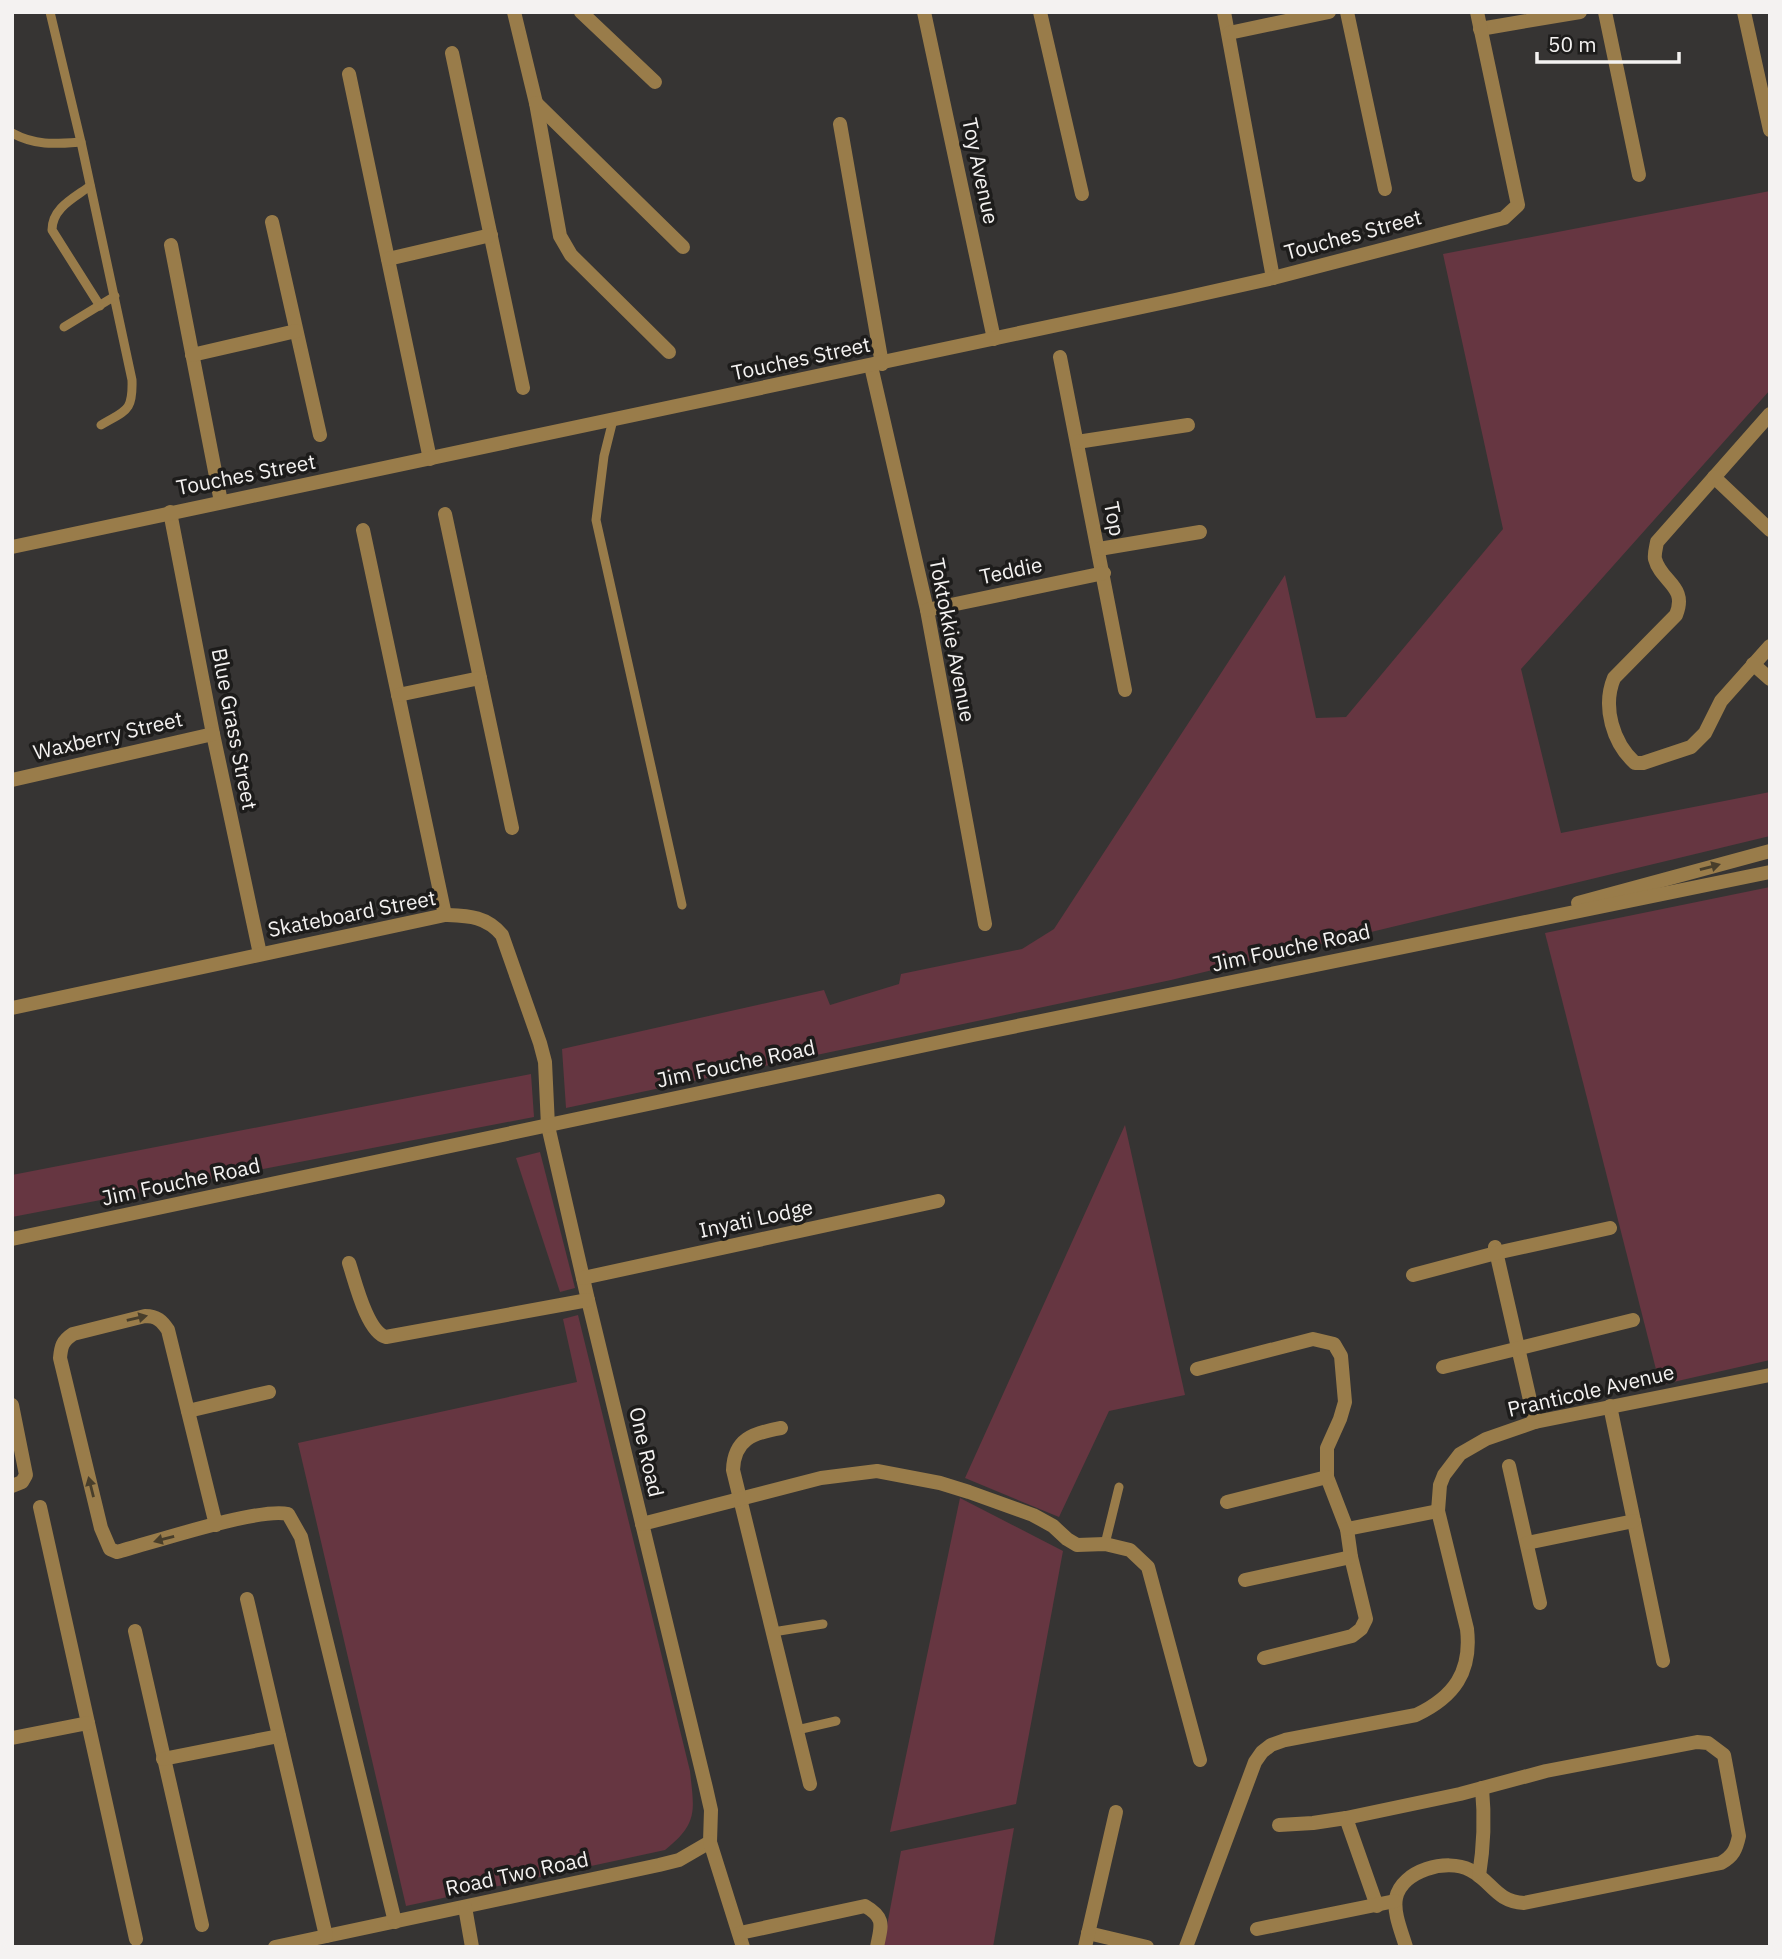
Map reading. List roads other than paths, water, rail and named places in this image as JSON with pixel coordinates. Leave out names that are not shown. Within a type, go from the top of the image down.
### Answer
[{"type":"street","points":[[514,12],[536,103],[560,236],[570,255],[669,352]]},
{"type":"street","points":[[581,12],[655,82]]},
{"type":"street","name":"Toy Avenue","points":[[924,12],[994,339]]},
{"type":"street","points":[[1040,12],[1082,194]]},
{"type":"street","points":[[1224,12],[1273,278]]},
{"type":"street","points":[[1229,33],[1328,12]]},
{"type":"street","points":[[1347,12],[1385,188]]},
{"type":"street","points":[[1477,12],[1480,29],[1580,12]]},
{"type":"street","points":[[1605,12],[1639,175]]},
{"type":"street","points":[[1744,12],[1770,130]]},
{"type":"street","name":"Touches Street","points":[[12,547],[876,365],[1273,278],[1504,218],[1518,205],[1480,29]]},
{"type":"street","points":[[452,53],[523,388]]},
{"type":"street","points":[[349,74],[430,459]]},
{"type":"street","points":[[536,103],[683,247]]},
{"type":"street","name":"Toktokkie Avenue","points":[[840,124],[876,365],[926,610],[985,924]]},
{"type":"street","points":[[272,222],[320,435]]},
{"type":"street","points":[[388,259],[491,235]]},
{"type":"street","points":[[171,245],[221,502]]},
{"type":"street","points":[[192,355],[296,331]]},
{"type":"street","name":"Top","points":[[1060,357],[1125,690]]},
{"type":"street","points":[[1770,414],[1657,542],[1654,557],[1660,569],[1672,582],[1681,605],[1676,615],[1615,678],[1610,688],[1613,729],[1618,744],[1635,763],[1643,764],[1691,747],[1706,733],[1721,701],[1770,646]]},
{"type":"street","points":[[1077,442],[1188,425]]},
{"type":"street","points":[[1714,477],[1770,530]]},
{"type":"street","name":"Blue Grass Street","points":[[170,512],[213,734],[260,954]]},
{"type":"street","points":[[445,514],[512,828]]},
{"type":"street","points":[[363,530],[445,915]]},
{"type":"street","points":[[1099,549],[1200,532]]},
{"type":"street","name":"Teddie","points":[[926,610],[1104,573]]},
{"type":"street","points":[[1753,664],[1770,679]]},
{"type":"street","points":[[398,695],[480,678]]},
{"type":"street","name":"Waxberry Street","points":[[12,780],[213,734]]},
{"type":"street","name":"Jim Fouche Road","points":[[1469,933],[1770,851]]},
{"type":"street","name":"Jim Fouche Road","points":[[12,1239],[1770,872]]},
{"type":"street","name":"Skateboard Street","points":[[12,1008],[445,915],[481,918],[494,925],[502,935],[545,1062],[548,1126]]},
{"type":"street","name":"One Road","points":[[548,1126],[706,1788],[710,1810],[710,1842]]},
{"type":"street","name":"Inyati Lodge","points":[[583,1278],[938,1201]]},
{"type":"street","points":[[1413,1275],[1496,1250],[1610,1228]]},
{"type":"street","points":[[1496,1250],[1535,1422]]},
{"type":"street","points":[[349,1263],[373,1328],[386,1337],[588,1300]]},
{"type":"street","points":[[216,1525],[169,1331],[163,1322],[156,1317],[145,1316],[73,1334],[61,1345],[60,1358],[107,1546],[117,1552],[216,1525],[281,1513],[288,1514],[295,1524],[303,1543],[395,1922]]},
{"type":"street","points":[[1443,1367],[1633,1320]]},
{"type":"street","points":[[1197,1369],[1312,1339],[1334,1344],[1341,1356],[1345,1402],[1327,1448],[1327,1477],[1347,1529],[1366,1619],[1361,1629],[1352,1636],[1264,1658]]},
{"type":"street","name":"Pranticole Avenue","points":[[1186,1947],[1247,1781],[1262,1752],[1270,1745],[1285,1740],[1416,1715],[1433,1707],[1454,1688],[1467,1663],[1469,1646],[1438,1511],[1440,1485],[1460,1454],[1486,1440],[1535,1422],[1770,1375]]},
{"type":"street","points":[[188,1411],[269,1392]]},
{"type":"street","points":[[12,1405],[26,1475],[22,1482],[12,1486]]},
{"type":"street","points":[[1610,1406],[1663,1661]]},
{"type":"street","points":[[781,1428],[765,1431],[740,1443],[733,1455],[733,1470],[810,1784]]},
{"type":"street","points":[[1509,1466],[1540,1603]]},
{"type":"street","points":[[642,1524],[821,1478],[877,1471],[940,1483],[1020,1510],[1053,1526],[1077,1545],[1105,1544],[1130,1550],[1148,1567],[1200,1760]]},
{"type":"street","points":[[1227,1502],[1327,1477]]},
{"type":"street","points":[[40,1507],[136,1939]]},
{"type":"street","points":[[1347,1529],[1438,1511]]},
{"type":"street","points":[[1527,1543],[1634,1521]]},
{"type":"street","points":[[1245,1580],[1351,1557]]},
{"type":"street","points":[[247,1599],[326,1936]]},
{"type":"street","points":[[135,1631],[202,1925]]},
{"type":"street","points":[[12,1738],[88,1723]]},
{"type":"street","points":[[163,1759],[279,1736]]},
{"type":"street","points":[[1279,1825],[1313,1824],[1346,1818],[1546,1771],[1697,1742],[1708,1743],[1724,1755],[1739,1836],[1737,1848],[1731,1857],[1721,1863],[1524,1903],[1503,1898],[1479,1875],[1458,1865],[1426,1868],[1407,1881],[1395,1901],[1406,1947]]},
{"type":"street","points":[[1479,1875],[1485,1844],[1482,1788]]},
{"type":"street","points":[[1116,1812],[1087,1940],[1147,1947]]},
{"type":"street","points":[[1346,1818],[1377,1906]]},
{"type":"street","points":[[710,1842],[742,1940],[865,1906],[877,1913],[882,1924],[877,1947]]},
{"type":"street","name":"Road Two Road","points":[[275,1947],[679,1860],[710,1842]]},
{"type":"street","points":[[1257,1928],[1395,1901]]},
{"type":"street","points":[[465,1907],[472,1947]]},
{"type":"lane","points":[[50,12],[82,142],[132,380],[133,399],[127,410],[101,425]]},
{"type":"lane","points":[[12,133],[26,141],[44,145],[82,142]]},
{"type":"lane","points":[[90,186],[60,208],[52,220],[52,230],[100,306]]},
{"type":"lane","points":[[64,327],[116,296]]},
{"type":"lane","points":[[613,420],[604,456],[596,520],[682,905]]},
{"type":"lane","points":[[1105,1544],[1119,1487]]},
{"type":"lane","points":[[773,1632],[823,1624]]},
{"type":"lane","points":[[797,1731],[836,1721]]}]
